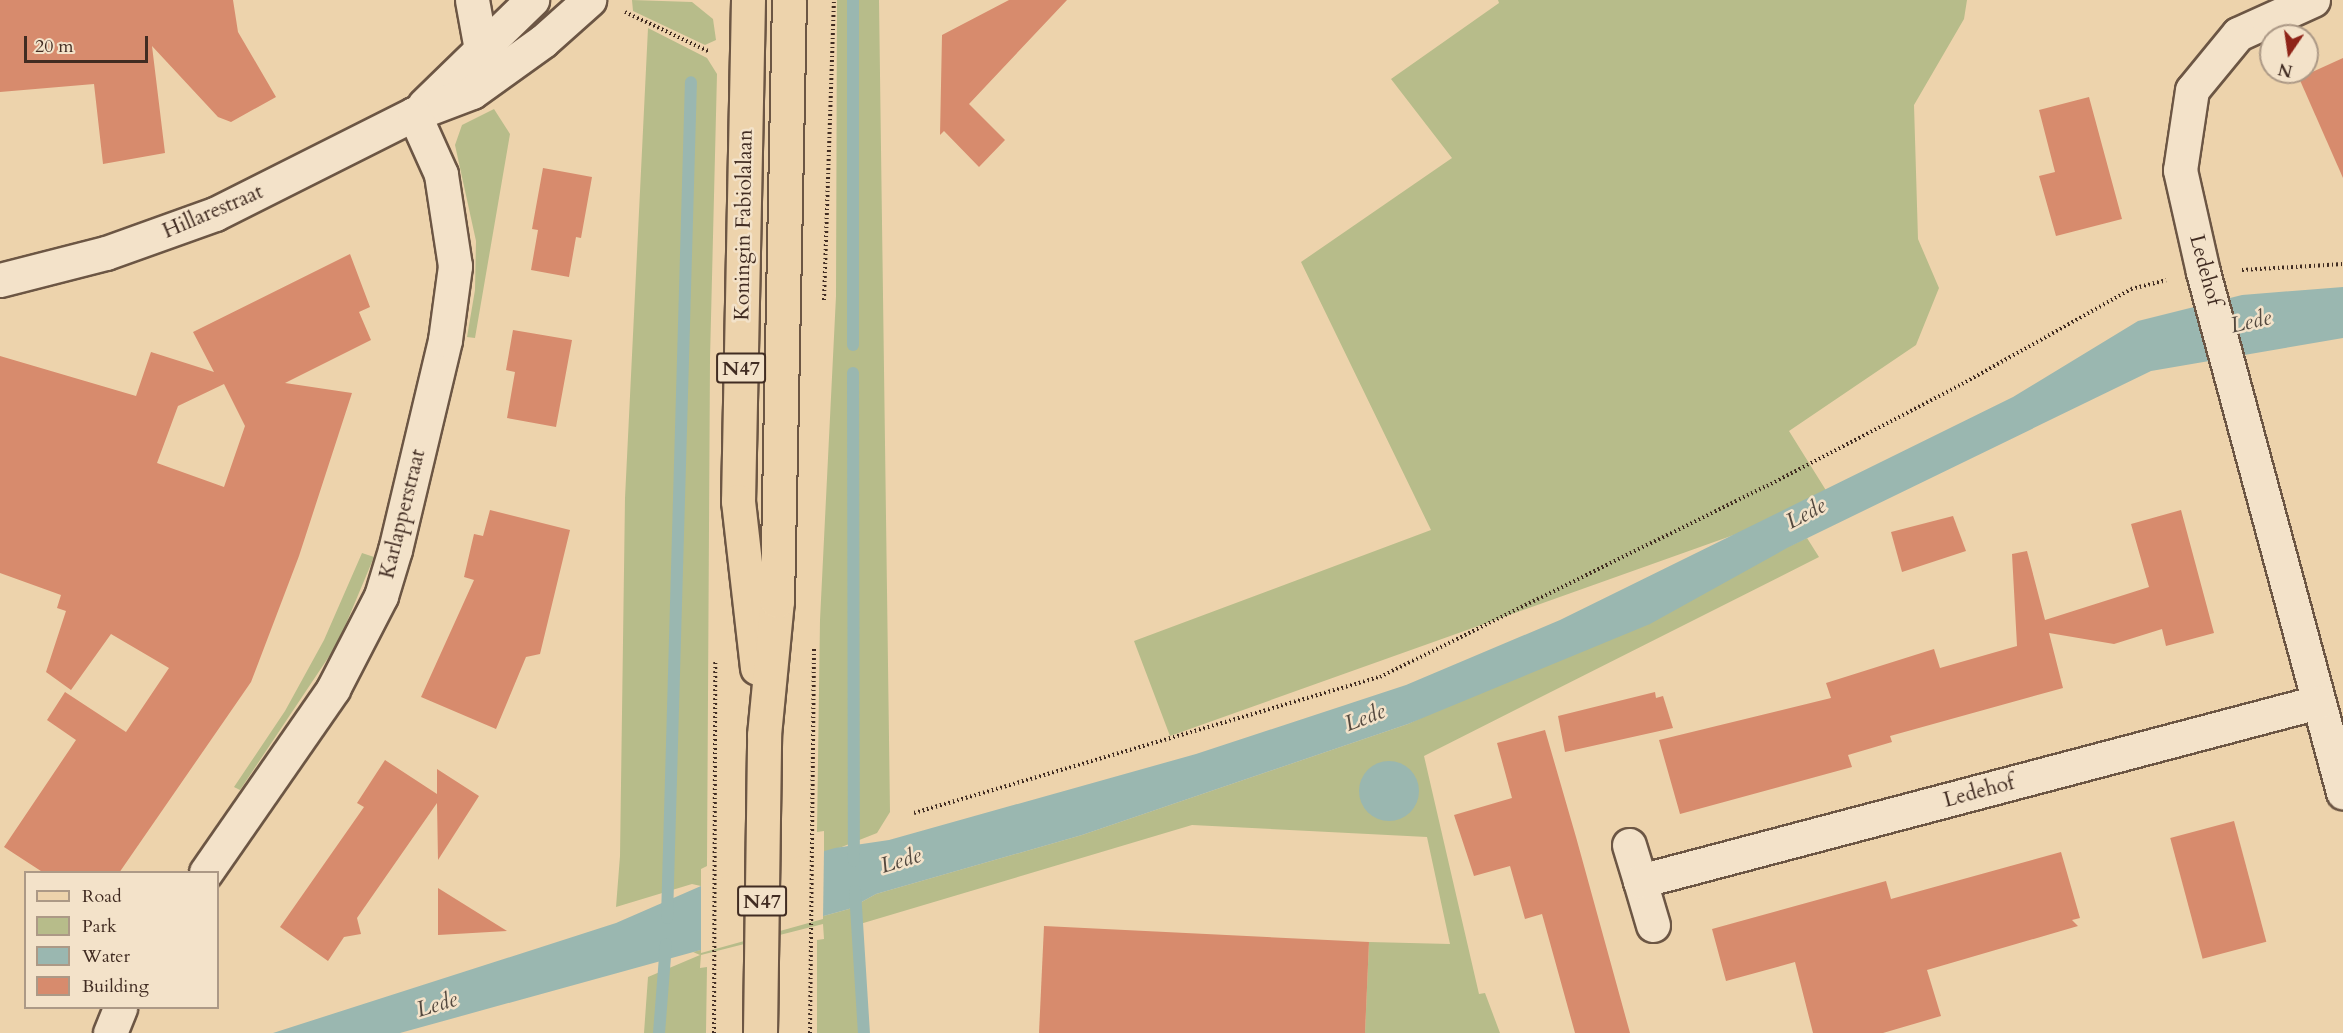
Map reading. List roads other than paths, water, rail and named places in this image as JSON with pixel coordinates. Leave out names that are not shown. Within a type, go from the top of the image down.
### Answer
[{"type":"main road","name":"Koningin Fabiolalaan","points":[[748,0],[739,519],[764,735]]},
{"type":"main road","name":"Koningin Fabiolalaan","points":[[760,1033],[764,735],[777,602],[789,0]]},
{"type":"street","points":[[472,0],[487,82]]},
{"type":"street","name":"Hillarestraat","points":[[414,114],[532,0]]},
{"type":"street","name":"Hillarestraat","points":[[0,280],[106,253],[204,218],[414,114],[472,92],[543,41],[589,0]]},
{"type":"street","points":[[732,0],[747,58]]},
{"type":"street","name":"Ledehof","points":[[2313,0],[2238,34],[2192,90],[2180,170],[2206,281],[2235,381],[2343,792]]},
{"type":"street","name":"Karlapperstraat","points":[[207,871],[333,689],[381,596],[395,550],[446,340],[455,266],[441,174],[414,114]]},
{"type":"street","name":"Ledehof","points":[[1640,881],[2318,702]]},
{"type":"street","points":[[1629,845],[1653,925]]},
{"type":"street","points":[[110,1033],[120,1009]]},
{"type":"water","name":"Lede","points":[[2343,287],[2343,338],[2151,371],[1787,548],[1650,624],[1408,724],[1082,835],[876,894],[849,909],[400,1033],[273,1033],[616,923],[701,886],[835,848],[889,840],[1196,754],[1406,685],[1560,620],[2013,397],[2138,321],[2242,295]]},
{"type":"water","points":[[1383,761],[1395,761],[1406,766],[1414,774],[1419,791],[1417,803],[1406,816],[1395,821],[1383,821],[1372,816],[1364,808],[1359,797],[1359,785],[1364,774],[1372,766]]},
{"type":"waterway","points":[[853,0],[853,345]]},
{"type":"waterway","points":[[667,918],[691,82]]},
{"type":"waterway","points":[[853,373],[854,861]]},
{"type":"waterway","points":[[855,891],[864,1033]]},
{"type":"waterway","points":[[659,1033],[666,944]]}]
